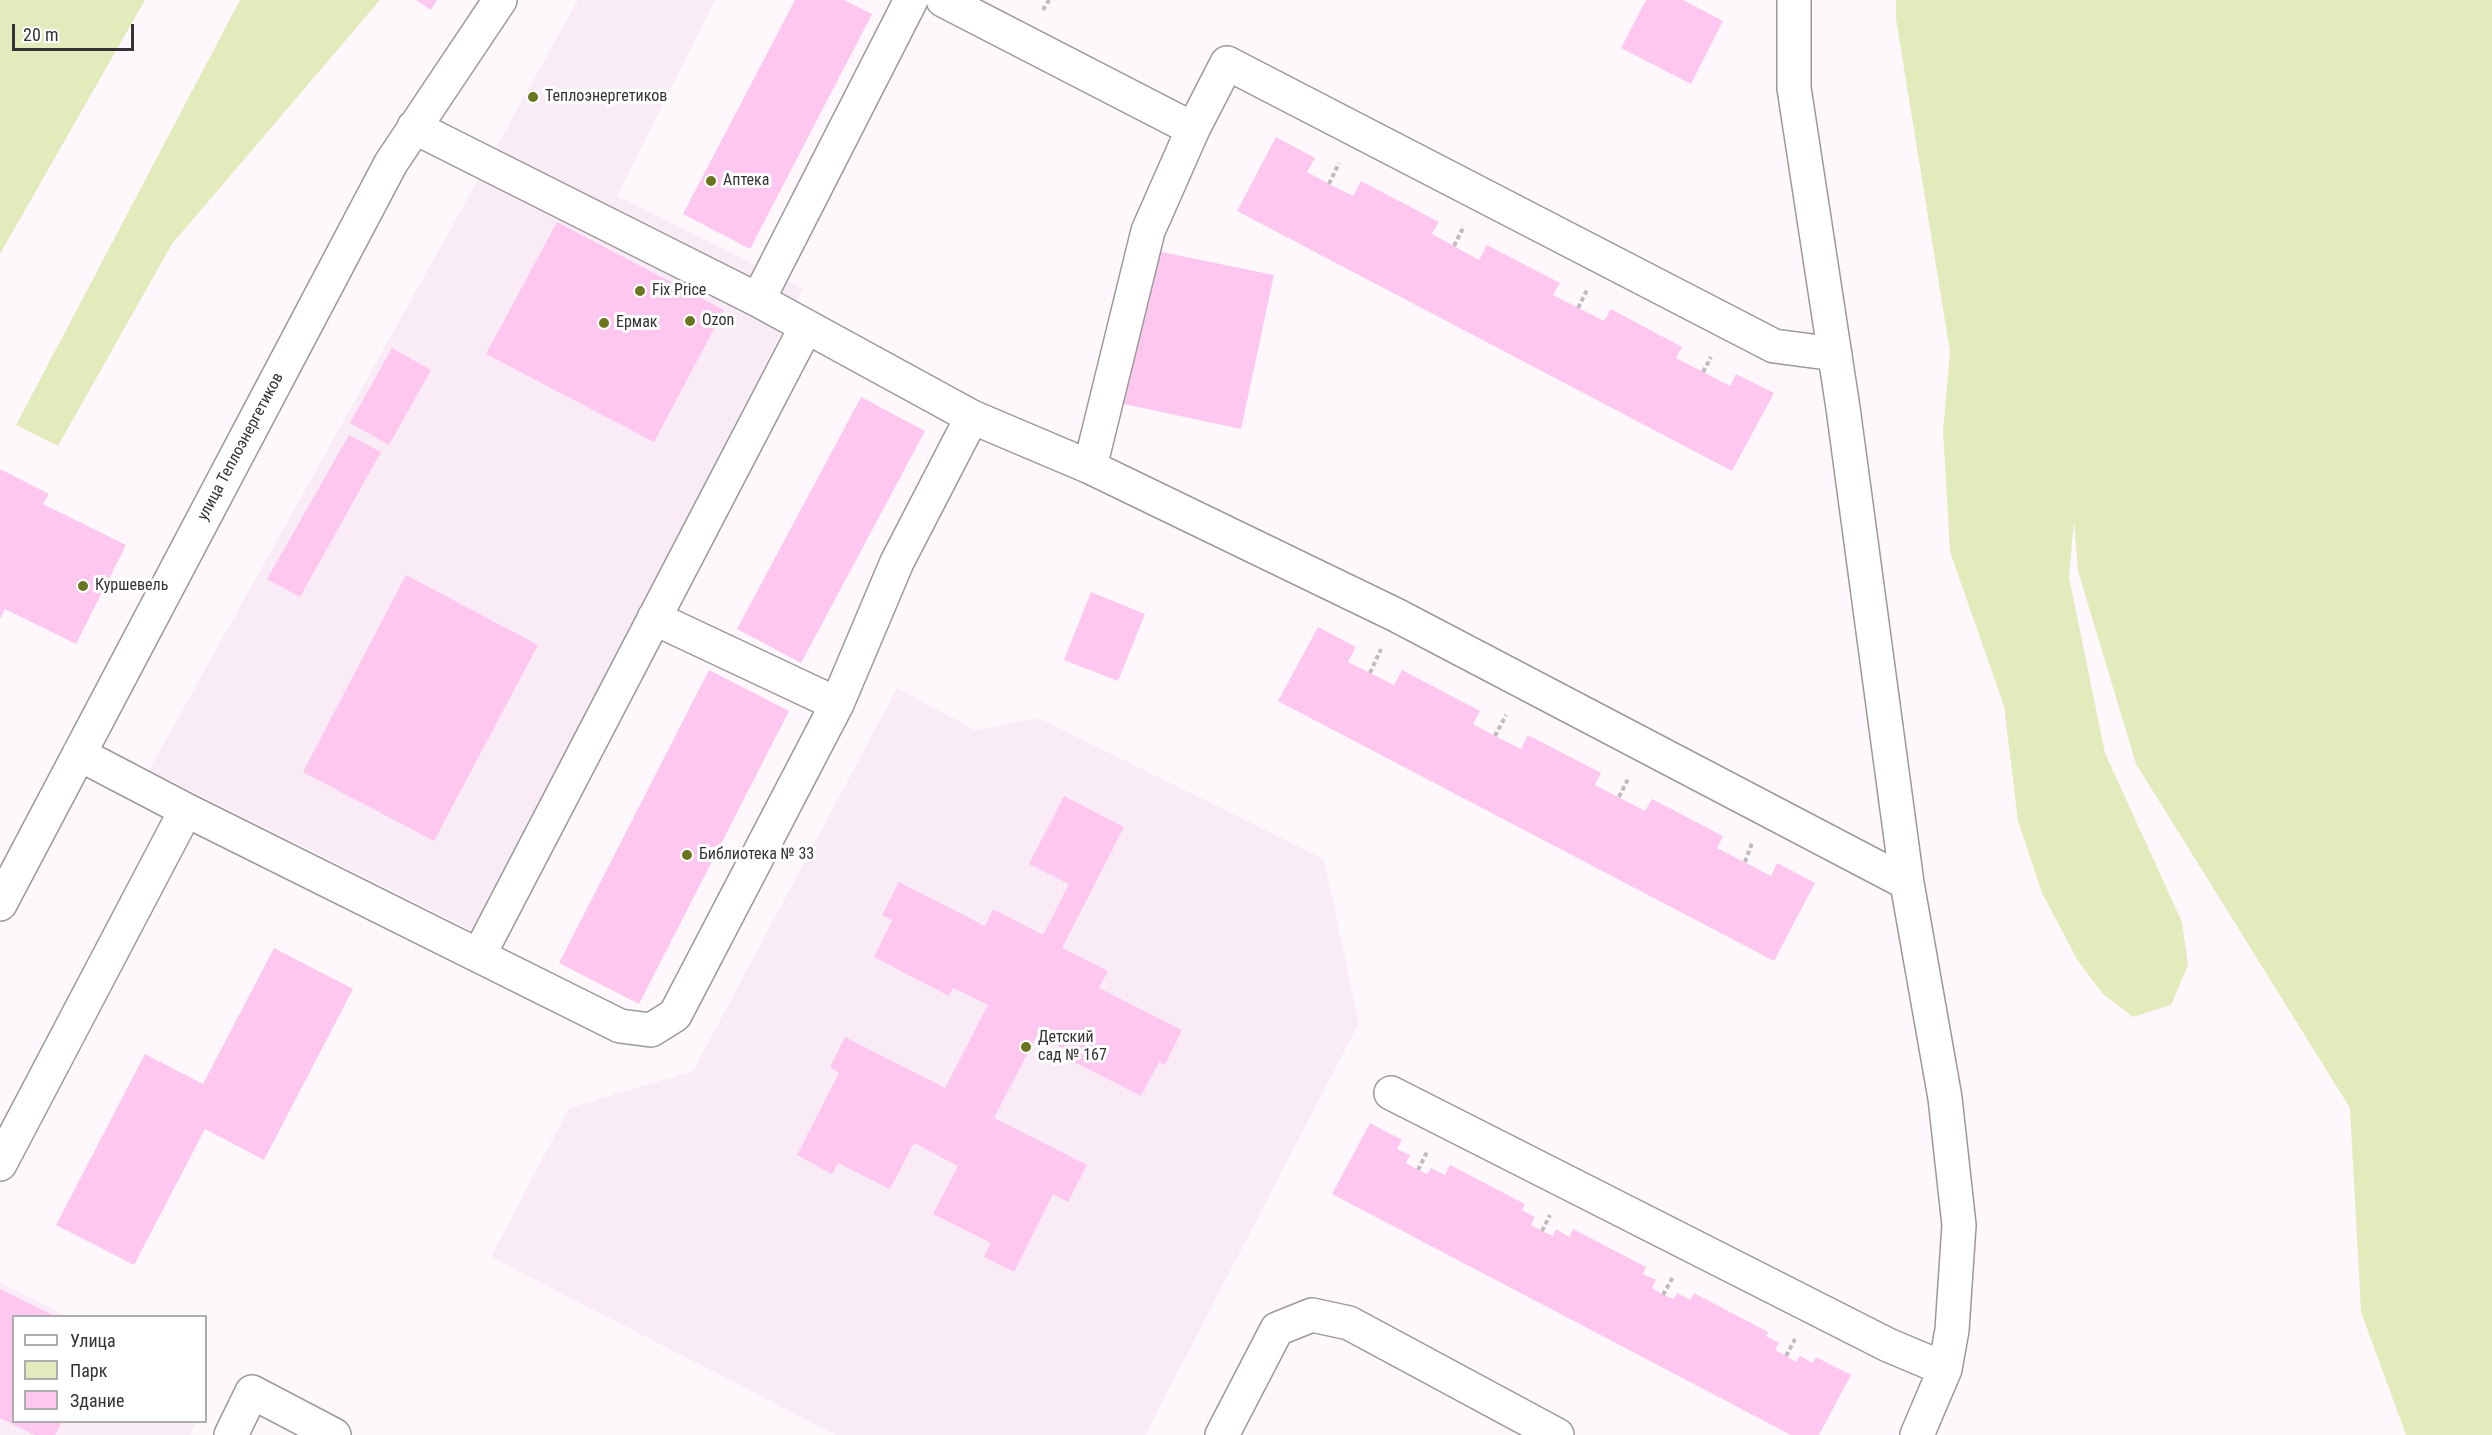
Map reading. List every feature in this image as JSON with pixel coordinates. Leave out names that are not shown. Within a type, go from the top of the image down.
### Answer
[{"type":"street","name":"улица Теплоэнергетиков","points":[[0,904],[391,163],[500,0]]},
{"type":"street","points":[[758,300],[911,0]]},
{"type":"street","points":[[943,0],[1193,129]]},
{"type":"street","points":[[1794,0],[1794,88],[1834,354],[1907,883],[1945,1098],[1959,1225],[1952,1330],[1946,1369],[1917,1435]]},
{"type":"street","points":[[1090,467],[1148,231],[1193,129],[1227,63],[1774,346],[1834,354]]},
{"type":"street","points":[[414,127],[758,300],[972,417],[1090,467],[1396,615],[1907,883]]},
{"type":"street","points":[[479,955],[806,327]]},
{"type":"street","points":[[79,754],[186,810],[620,1026],[651,1030],[675,1015],[837,704],[897,562],[972,417]]},
{"type":"street","points":[[654,618],[837,704]]},
{"type":"street","points":[[0,1164],[186,810]]},
{"type":"street","points":[[1391,1093],[1888,1345],[1946,1369]]},
{"type":"street","points":[[1222,1435],[1277,1329],[1312,1315],[1349,1323],[1557,1435]]},
{"type":"street","points":[[231,1435],[252,1392],[334,1435]]},
{"type":"shaded area","points":[[578,0],[715,0],[617,196],[803,289],[478,933],[149,770]]},
{"type":"shaded area","name":"Детский сад № 167","points":[[897,688],[975,730],[1039,718],[1324,859],[1359,1023],[1145,1435],[836,1435],[491,1257],[569,1108],[693,1071]]},
{"type":"shaded area","points":[[0,1282],[65,1315],[12,1315],[12,1423],[196,1423],[190,1435],[0,1435]]},
{"type":"green space","points":[[0,0],[145,0],[0,254]]},
{"type":"green space","points":[[240,0],[380,0],[172,244],[58,446],[16,425]]},
{"type":"green space","points":[[1896,0],[2492,0],[2492,1435],[2406,1435],[2361,1312],[2350,1108],[2136,764],[2078,571],[2074,521],[2069,577],[2105,753],[2182,922],[2188,965],[2171,1005],[2133,1017],[2103,994],[2078,961],[2042,893],[2018,821],[2004,706],[1950,552],[1943,431],[1950,352],[1896,19]]},
{"type":"building","points":[[416,0],[437,0],[431,10]]},
{"type":"building","points":[[795,0],[844,0],[872,14],[750,249],[683,214]]},
{"type":"building","points":[[1646,0],[1683,0],[1723,21],[1691,84],[1621,48]]},
{"type":"building","points":[[1276,137],[1315,158],[1307,172],[1329,184],[1353,196],[1361,181],[1439,222],[1432,234],[1479,260],[1487,245],[1560,283],[1553,295],[1604,321],[1611,309],[1682,347],[1676,358],[1730,386],[1736,374],[1774,393],[1732,471],[1237,211]]},
{"type":"building","points":[[557,222],[724,310],[654,442],[486,354]]},
{"type":"building","points":[[1157,251],[1274,275],[1241,429],[1124,404]]},
{"type":"building","points":[[392,348],[431,370],[389,445],[350,423]]},
{"type":"building","points":[[861,397],[925,431],[801,663],[737,629]]},
{"type":"building","points":[[349,435],[381,452],[300,597],[267,579]]},
{"type":"building","points":[[0,469],[49,494],[43,504],[126,545],[76,644],[5,609],[0,619]]},
{"type":"building","points":[[406,575],[538,645],[434,841],[303,772]]},
{"type":"building","points":[[1091,592],[1145,614],[1118,681],[1064,660]]},
{"type":"building","points":[[1318,627],[1356,647],[1348,662],[1394,685],[1402,670],[1480,711],[1473,724],[1495,736],[1521,749],[1528,735],[1601,773],[1595,785],[1645,811],[1652,799],[1723,836],[1717,848],[1771,876],[1777,863],[1815,883],[1774,961],[1278,701]]},
{"type":"building","points":[[709,670],[789,711],[639,1004],[559,963]]},
{"type":"building","points":[[1064,796],[1124,827],[1062,948],[1108,971],[1099,988],[1182,1030],[1165,1065],[1159,1062],[1141,1096],[1066,1058],[1070,1052],[1037,1035],[994,1118],[1087,1165],[1068,1202],[1053,1194],[1014,1272],[984,1257],[991,1243],[933,1214],[958,1166],[914,1143],[890,1189],[838,1163],[832,1174],[797,1155],[839,1073],[830,1067],[845,1037],[945,1088],[988,1005],[953,988],[949,996],[874,957],[892,920],[882,915],[899,882],[985,926],[993,909],[1043,935],[1069,884],[1029,864]]},
{"type":"building","points":[[274,948],[353,989],[264,1160],[205,1129],[134,1265],[56,1225],[145,1054],[203,1084]]},
{"type":"building","points":[[1370,1123],[1402,1140],[1397,1149],[1410,1155],[1406,1163],[1418,1170],[1428,1174],[1431,1168],[1445,1175],[1450,1165],[1525,1204],[1522,1210],[1535,1217],[1531,1225],[1542,1231],[1553,1236],[1556,1229],[1569,1237],[1573,1229],[1646,1267],[1643,1274],[1656,1280],[1652,1288],[1663,1295],[1674,1299],[1677,1293],[1690,1300],[1694,1293],[1768,1332],[1766,1336],[1779,1343],[1775,1350],[1796,1362],[1800,1356],[1813,1363],[1816,1357],[1851,1375],[1819,1435],[1791,1435],[1332,1194]]},
{"type":"building","points":[[0,1289],[53,1315],[12,1315],[12,1423],[61,1423],[55,1435],[35,1435],[0,1418]]},
{"type":"place","name":"Теплоэнергетиков","points":[[533,97]]},
{"type":"place","name":"Аптека","points":[[711,181]]},
{"type":"place","name":"Fix Price","points":[[640,291]]},
{"type":"place","name":"Ozon","points":[[690,321]]},
{"type":"place","name":"Ермак","points":[[604,323]]},
{"type":"place","name":"Куршевель","points":[[83,586]]},
{"type":"place","name":"Библиотека № 33","points":[[687,855]]},
{"type":"place","name":"Детский сад № 167","points":[[1026,1047]]}]
